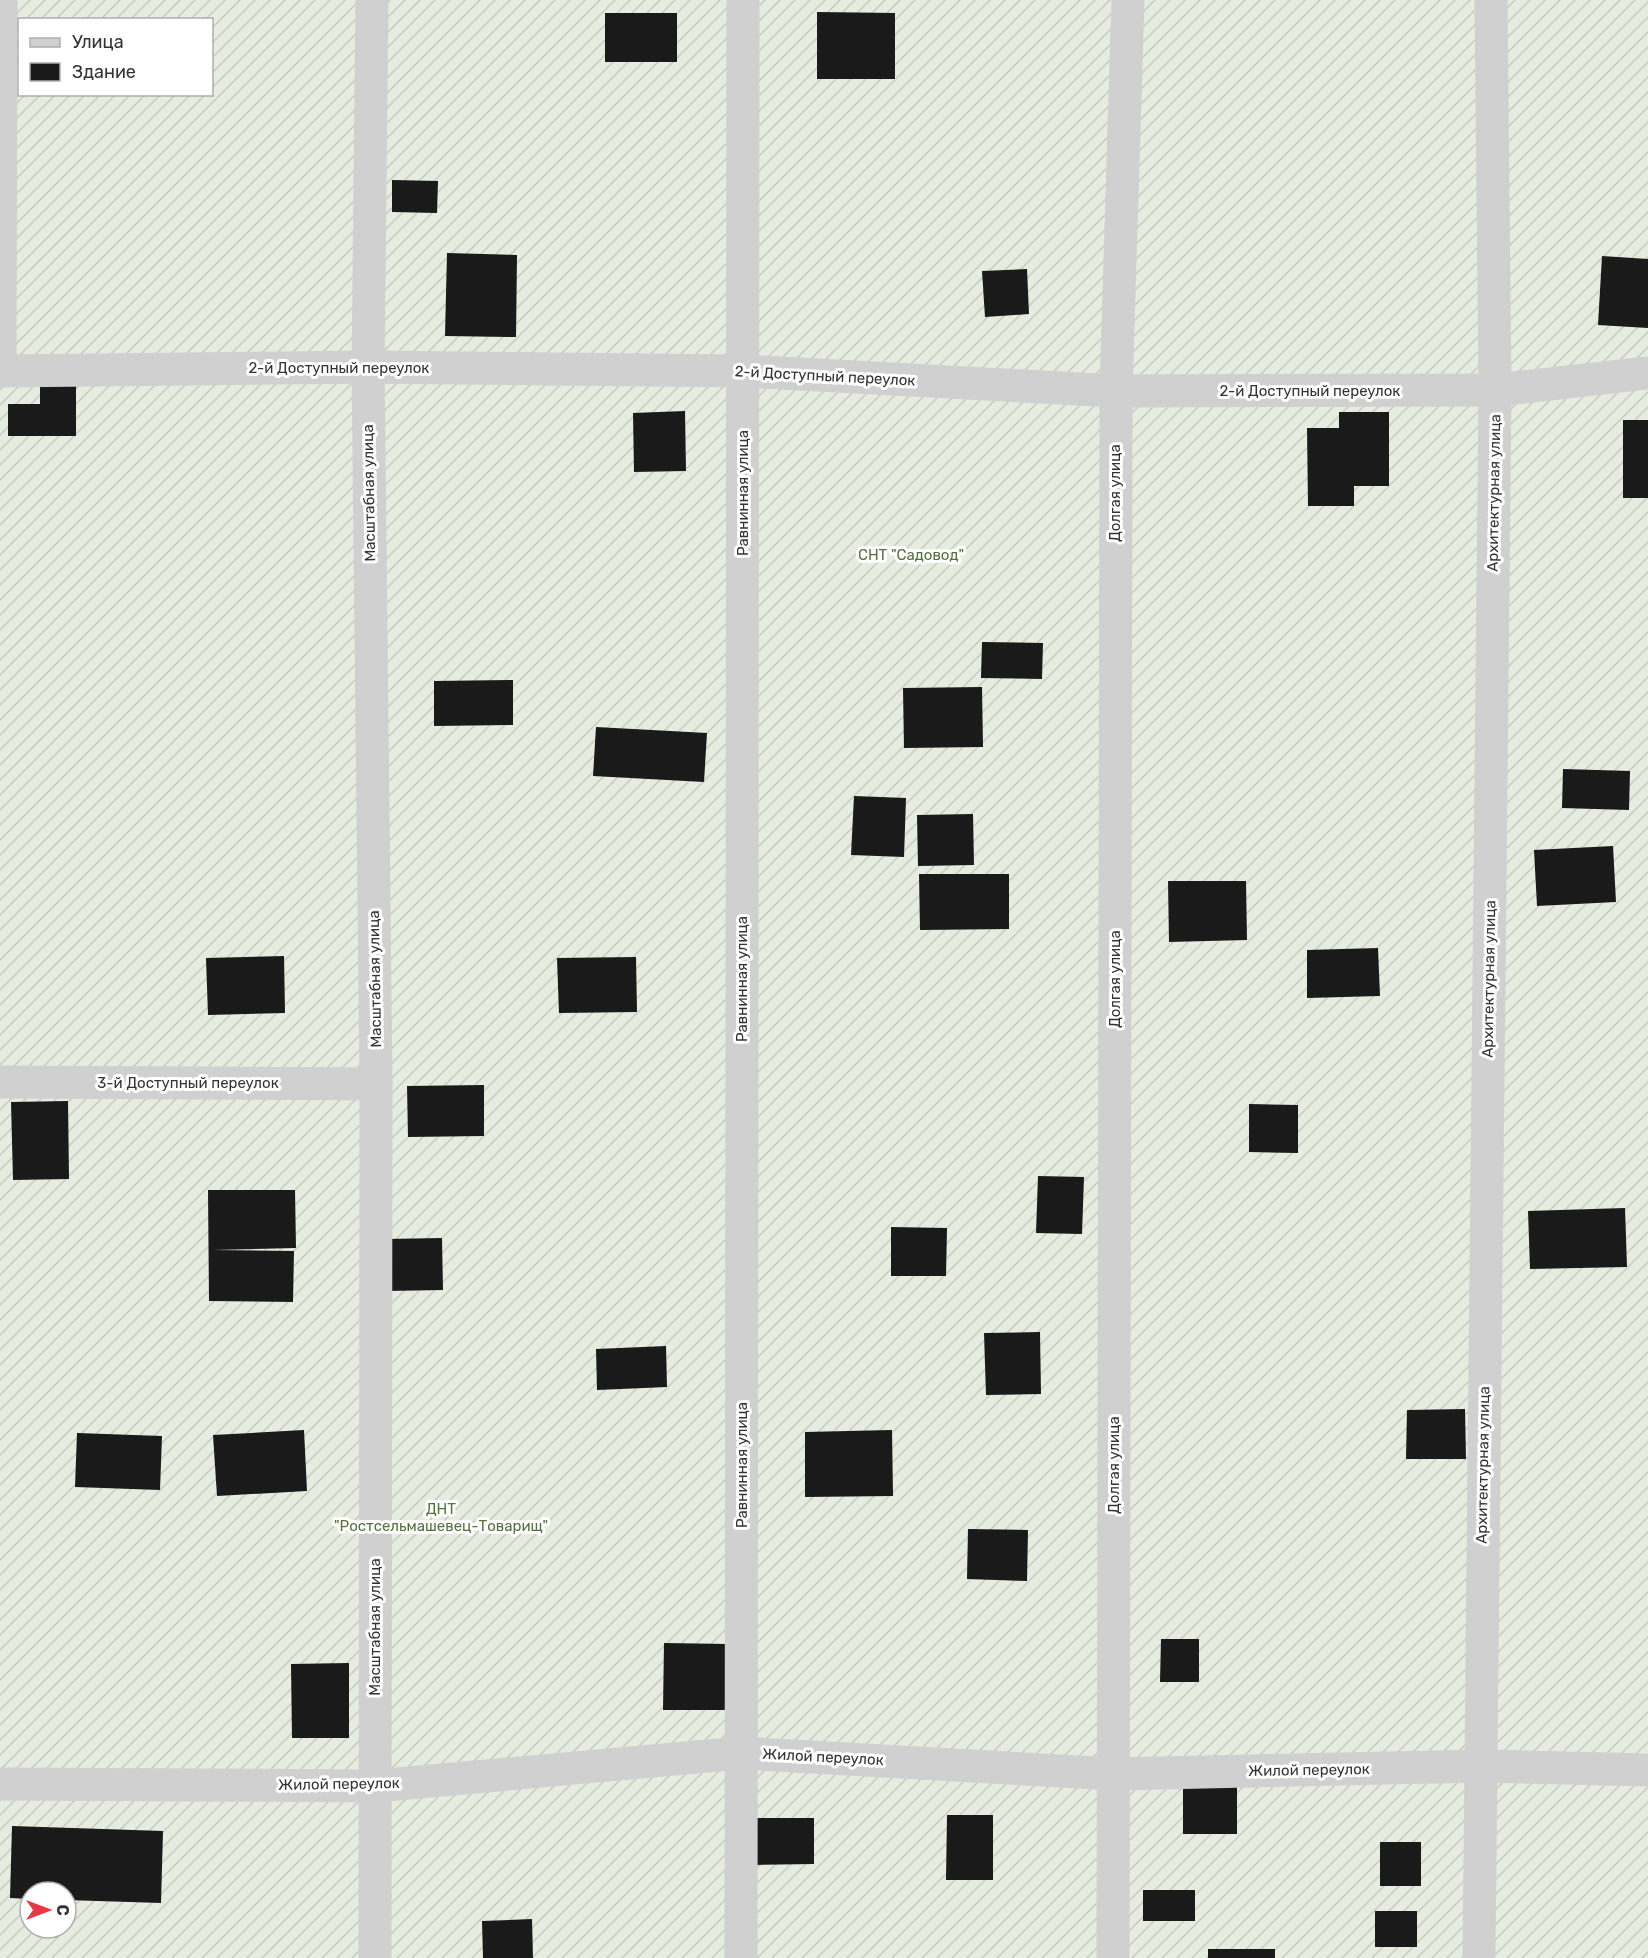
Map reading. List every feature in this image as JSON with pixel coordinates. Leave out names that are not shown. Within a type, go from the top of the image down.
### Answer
[{"type":"lane","points":[[0,361],[1,0]]},
{"type":"lane","name":"Масштабная улица","points":[[372,0],[368,367],[376,1084],[375,1958]]},
{"type":"lane","name":"Равнинная улица","points":[[741,1958],[743,0]]},
{"type":"lane","name":"Долгая улица","points":[[1113,1958],[1116,392],[1128,0]]},
{"type":"lane","name":"Архитектурная улица","points":[[1479,1958],[1495,390],[1491,0]]},
{"type":"lane","name":"2-й Доступный переулок","points":[[0,370],[368,367],[743,371],[1116,392],[1495,390],[1648,373]]},
{"type":"lane","name":"3-й Доступный переулок","points":[[0,1082],[376,1084]]},
{"type":"lane","name":"Жилой переулок","points":[[0,1784],[375,1786],[741,1753],[1114,1774],[1480,1766],[1648,1770]]},
{"type":"green space","points":[[0,0],[1648,0],[1648,1958],[0,1958]]},
{"type":"building","points":[[817,12],[895,13],[895,79],[817,79]]},
{"type":"building","points":[[605,13],[677,13],[677,62],[605,62]]},
{"type":"building","points":[[392,180],[438,181],[437,213],[392,212]]},
{"type":"building","points":[[447,253],[517,255],[516,337],[445,336]]},
{"type":"building","points":[[1602,256],[1648,259],[1648,328],[1598,325]]},
{"type":"building","points":[[1027,269],[1029,314],[985,317],[982,271]]},
{"type":"building","points":[[40,374],[76,374],[76,436],[8,436],[8,404],[40,404]]},
{"type":"building","points":[[685,411],[686,471],[634,472],[633,413]]},
{"type":"building","points":[[1339,412],[1389,412],[1389,486],[1354,486],[1354,506],[1308,506],[1307,428],[1339,428]]},
{"type":"building","points":[[1623,420],[1648,420],[1648,498],[1623,498]]},
{"type":"building","points":[[982,642],[1043,643],[1042,679],[981,678]]},
{"type":"building","points":[[513,680],[513,725],[434,726],[434,681]]},
{"type":"building","points":[[982,687],[983,747],[904,748],[903,688]]},
{"type":"building","points":[[596,727],[707,733],[704,782],[593,776]]},
{"type":"building","points":[[1563,769],[1630,771],[1629,810],[1562,808]]},
{"type":"building","points":[[854,796],[906,798],[904,857],[851,855]]},
{"type":"building","points":[[973,814],[974,865],[918,866],[917,815]]},
{"type":"building","points":[[1613,846],[1616,902],[1537,906],[1534,850]]},
{"type":"building","points":[[919,874],[1009,874],[1009,929],[920,930]]},
{"type":"building","points":[[1168,881],[1246,881],[1247,940],[1169,942]]},
{"type":"building","points":[[1378,948],[1380,996],[1307,998],[1307,950]]},
{"type":"building","points":[[284,956],[285,1013],[208,1015],[206,958]]},
{"type":"building","points":[[636,957],[637,1012],[559,1013],[557,958]]},
{"type":"building","points":[[484,1085],[484,1136],[408,1137],[407,1086]]},
{"type":"building","points":[[68,1101],[69,1179],[13,1180],[11,1102]]},
{"type":"building","points":[[1249,1104],[1298,1105],[1298,1153],[1249,1152]]},
{"type":"building","points":[[1038,1176],[1084,1177],[1082,1234],[1036,1233]]},
{"type":"building","points":[[208,1190],[295,1190],[296,1248],[212,1250],[294,1251],[293,1302],[209,1301]]},
{"type":"building","points":[[1625,1208],[1627,1267],[1530,1269],[1528,1211]]},
{"type":"building","points":[[891,1227],[947,1228],[946,1276],[891,1276]]},
{"type":"building","points":[[442,1238],[443,1290],[387,1291],[386,1239]]},
{"type":"building","points":[[1040,1332],[1041,1394],[986,1395],[984,1333]]},
{"type":"building","points":[[666,1346],[667,1387],[597,1390],[596,1349]]},
{"type":"building","points":[[1465,1409],[1466,1459],[1406,1459],[1407,1410]]},
{"type":"building","points":[[304,1430],[307,1491],[217,1496],[213,1435]]},
{"type":"building","points":[[892,1430],[893,1496],[805,1497],[805,1432]]},
{"type":"building","points":[[77,1433],[162,1436],[160,1490],[75,1487]]},
{"type":"building","points":[[968,1529],[1028,1530],[1027,1581],[967,1579]]},
{"type":"building","points":[[1161,1639],[1199,1639],[1199,1682],[1160,1682]]},
{"type":"building","points":[[664,1643],[729,1644],[729,1710],[663,1710]]},
{"type":"building","points":[[349,1663],[349,1738],[292,1738],[291,1664]]},
{"type":"building","points":[[1183,1782],[1237,1782],[1237,1834],[1183,1834]]},
{"type":"building","points":[[947,1815],[993,1815],[993,1880],[946,1880]]},
{"type":"building","points":[[751,1818],[814,1818],[814,1864],[751,1865]]},
{"type":"building","points":[[12,1826],[163,1831],[161,1903],[78,1900],[78,1880],[18,1880],[18,1898],[10,1898]]},
{"type":"building","points":[[1380,1842],[1421,1842],[1421,1886],[1380,1886]]},
{"type":"building","points":[[1143,1890],[1195,1890],[1195,1921],[1143,1921]]},
{"type":"building","points":[[1375,1911],[1417,1911],[1417,1947],[1375,1947]]},
{"type":"building","points":[[532,1919],[533,1958],[483,1958],[482,1921]]},
{"type":"building","points":[[1208,1949],[1275,1949],[1275,1958],[1208,1958]]},
{"type":"park label","name":"СНТ \"Садовод\"","points":[[911,555]]},
{"type":"park label","name":"ДНТ \"Ростсельмашевец-Товарищ\"","points":[[441,1518]]}]
